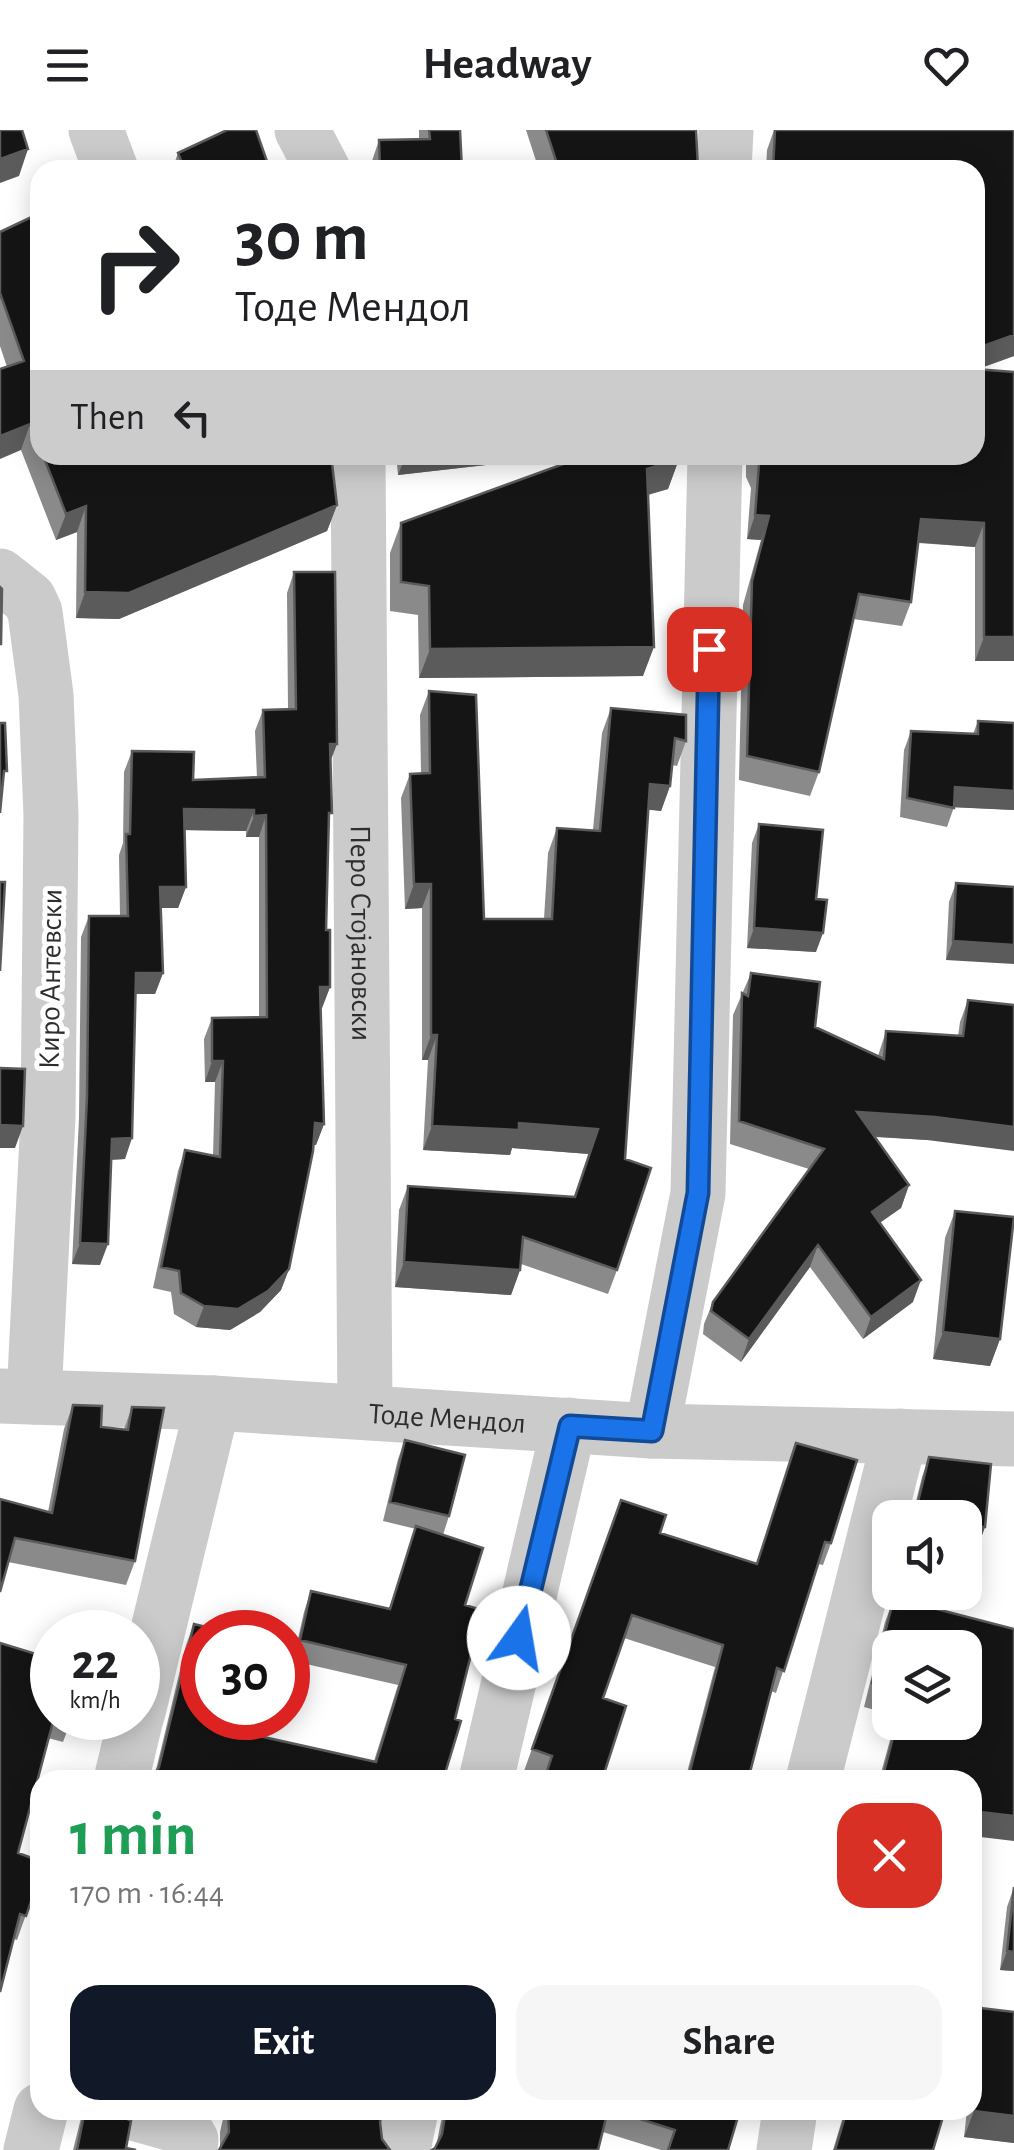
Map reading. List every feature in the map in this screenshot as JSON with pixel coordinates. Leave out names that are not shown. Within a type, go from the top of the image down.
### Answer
[{"type":"street","points":[[96,130],[107,160]]},
{"type":"street","points":[[302,130],[317,160]]},
{"type":"street","points":[[724,160],[726,130]]},
{"type":"street","name":"Перо Стојановски","points":[[358,465],[365,1412]]},
{"type":"street","points":[[652,1431],[698,1193],[715,465]]},
{"type":"street","name":"Киро Антевски","points":[[0,576],[29,599],[35,612],[46,695],[51,815],[48,1117],[17,1397]]},
{"type":"street","name":"Тоде Мендол","points":[[17,1397],[212,1402],[652,1431],[1014,1439]]},
{"type":"street","points":[[160,1618],[212,1402]]},
{"type":"street","points":[[488,1770],[570,1426]]},
{"type":"street","points":[[816,1770],[900,1436]]},
{"type":"street","points":[[123,1770],[131,1740]]},
{"type":"street","points":[[31,2150],[38,2120]]},
{"type":"street","points":[[158,2120],[183,2127],[191,2140],[190,2150]]},
{"type":"street","points":[[403,2150],[409,2120]]},
{"type":"street","points":[[784,2150],[788,2120]]},
{"type":"building","points":[[0,130],[22,130],[28,149],[0,159]]},
{"type":"building","points":[[227,130],[256,130],[266,160],[181,160],[178,153]]},
{"type":"building","points":[[429,130],[460,130],[462,160],[380,160],[379,140],[430,139]]},
{"type":"building","points":[[546,130],[696,130],[698,160],[556,160]]},
{"type":"building","points":[[775,130],[1014,130],[1014,335],[985,345],[985,160],[774,160]]},
{"type":"building","points":[[30,218],[30,424],[0,436],[0,369],[24,361],[0,297],[0,232]]},
{"type":"building","points":[[985,370],[1014,372],[1014,637],[984,637],[984,523],[921,519],[911,602],[859,594],[819,772],[747,756],[752,581],[769,516],[755,515],[759,465],[985,465]]},
{"type":"building","points":[[47,465],[332,465],[337,505],[129,593],[85,592],[86,506],[66,514]]},
{"type":"building","points":[[560,465],[660,465],[647,469],[654,647],[430,649],[429,586],[401,582],[401,523]]},
{"type":"building","points":[[294,572],[335,572],[337,744],[330,744],[332,813],[326,930],[330,930],[330,987],[320,987],[324,1124],[315,1123],[289,1269],[268,1291],[238,1309],[204,1306],[181,1293],[179,1271],[161,1267],[185,1150],[220,1157],[223,1061],[212,1061],[212,1018],[267,1017],[266,815],[254,816],[254,810],[184,809],[186,887],[160,887],[163,973],[136,973],[132,1138],[112,1139],[108,1244],[80,1243],[89,916],[128,916],[126,834],[130,834],[132,751],[194,752],[193,780],[265,777],[263,710],[296,709]]},
{"type":"building","points":[[2,589],[1,644],[0,644]]},
{"type":"building","points":[[429,691],[476,695],[484,919],[552,919],[557,828],[600,831],[611,708],[686,715],[686,741],[675,738],[670,786],[650,784],[625,1159],[651,1168],[617,1270],[523,1237],[520,1270],[404,1262],[408,1186],[575,1197],[598,1129],[519,1123],[519,1130],[432,1126],[437,1035],[431,1035],[431,884],[414,884],[410,774],[430,773]]},
{"type":"building","points":[[978,721],[1014,723],[1014,791],[955,787],[954,808],[907,798],[911,731],[978,734]]},
{"type":"building","points":[[0,723],[5,723],[7,771],[0,813]]},
{"type":"building","points":[[759,824],[823,830],[816,899],[827,900],[823,933],[754,928]]},
{"type":"building","points":[[0,882],[5,882],[0,971]]},
{"type":"building","points":[[956,883],[1014,887],[1014,945],[953,941]]},
{"type":"building","points":[[751,973],[820,982],[815,1027],[884,1059],[886,1031],[963,1036],[968,1000],[1014,1005],[1014,1127],[857,1112],[909,1185],[872,1212],[921,1280],[871,1317],[818,1245],[749,1339],[711,1311],[713,1302],[824,1149],[739,1121],[742,993],[748,996]]},
{"type":"building","points":[[0,1068],[25,1069],[23,1126],[0,1125]]},
{"type":"building","points":[[955,1211],[1014,1217],[1000,1339],[943,1332]]},
{"type":"building","points":[[73,1405],[102,1406],[101,1427],[128,1430],[132,1407],[164,1408],[135,1561],[15,1538],[0,1592],[0,1499],[52,1513]]},
{"type":"building","points":[[405,1440],[465,1455],[449,1516],[390,1502]]},
{"type":"building","points":[[796,1443],[857,1460],[831,1543],[825,1542],[784,1671],[777,1668],[751,1770],[690,1770],[723,1645],[632,1615],[603,1698],[626,1706],[605,1770],[547,1770],[552,1756],[532,1749],[621,1500],[666,1515],[660,1533],[757,1564]]},
{"type":"building","points":[[929,1457],[991,1464],[985,1527],[982,1500],[918,1500]]},
{"type":"building","points":[[416,1526],[483,1548],[465,1605],[482,1610],[455,1719],[461,1721],[446,1770],[157,1770],[180,1681],[180,1740],[277,1740],[376,1762],[406,1665],[310,1642],[310,1610],[307,1610],[311,1591],[390,1609]]},
{"type":"building","points":[[891,1610],[940,1610],[1014,1629],[1014,1816],[982,1812],[982,1770],[885,1770],[892,1740],[982,1740],[982,1630],[886,1630]]},
{"type":"building","points":[[0,1643],[30,1652],[30,1740],[48,1740],[40,1770],[30,1770],[30,1808],[18,1853],[30,1857],[30,1904],[26,1916],[20,1914],[0,1992]]},
{"type":"building","points":[[1014,1887],[1014,1952],[1007,1951]]},
{"type":"building","points":[[982,2008],[1014,2012],[1014,2116],[982,2112]]},
{"type":"building","points":[[83,2120],[131,2121],[126,2148],[136,2150],[77,2150]]},
{"type":"building","points":[[228,2120],[380,2120],[382,2139],[390,2150],[219,2150],[229,2132]]},
{"type":"building","points":[[444,2120],[606,2120],[598,2150],[432,2150],[442,2134]]},
{"type":"building","points":[[643,2120],[737,2120],[728,2150],[668,2150],[675,2130]]},
{"type":"building","points":[[844,2120],[942,2120],[933,2150],[835,2150]]},
{"type":"route","points":[[519,1638],[570,1426],[652,1431],[685,1270],[698,1193],[709,649]]}]
